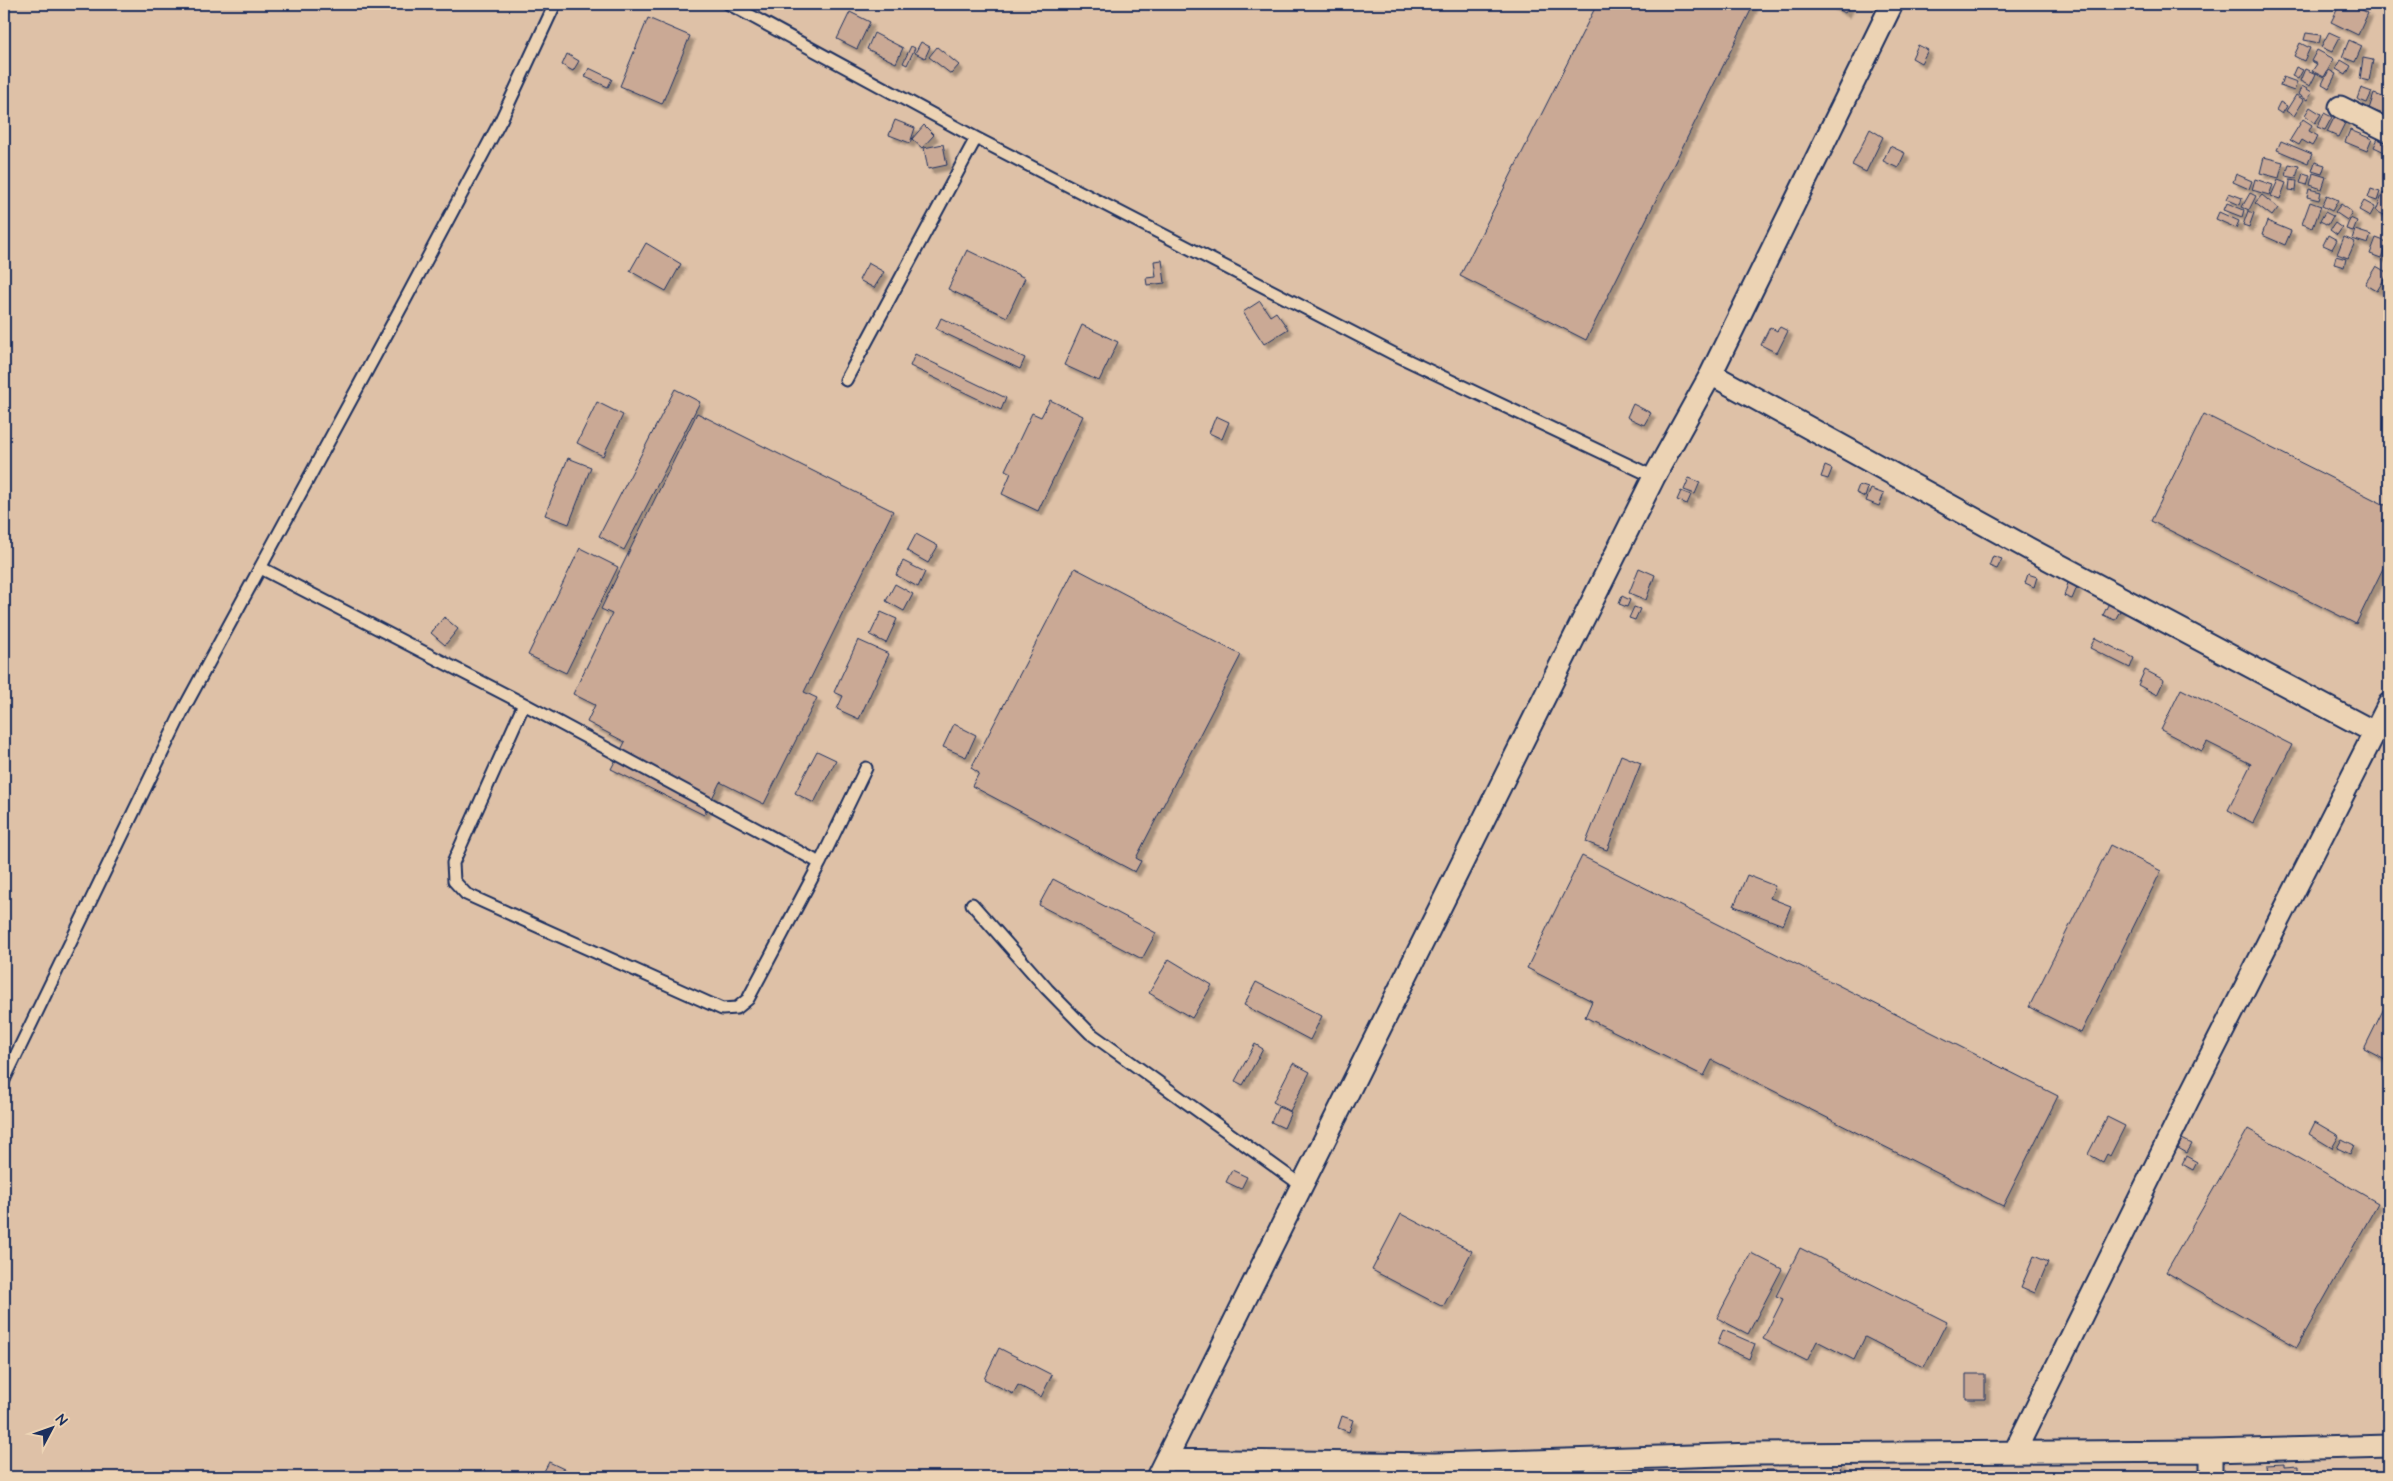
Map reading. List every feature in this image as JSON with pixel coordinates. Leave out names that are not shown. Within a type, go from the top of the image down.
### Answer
[{"type":"street","points":[[1892,4],[1711,374],[1654,477],[1161,1469],[1511,1470],[1754,1454],[2211,1451],[2389,1446]]},
{"type":"street","points":[[2340,107],[2389,131]]},
{"type":"street","points":[[1711,374],[2033,551],[2374,732]]},
{"type":"street","points":[[2015,1451],[2188,1100],[2389,704]]},
{"type":"street","points":[[2211,1451],[2211,1477]]},
{"type":"lane","points":[[4,1080],[182,712],[496,129],[555,4]]},
{"type":"lane","points":[[729,4],[976,138],[1394,354],[1654,477]]},
{"type":"lane","points":[[846,380],[976,138]]},
{"type":"lane","points":[[261,568],[524,704],[820,863]]},
{"type":"lane","points":[[524,704],[453,863],[454,880],[466,894],[722,1009],[737,1008],[748,999],[820,863],[866,768]]},
{"type":"lane","points":[[972,904],[1047,989],[1090,1033],[1301,1185]]},
{"type":"shaded area","points":[[4,4],[2389,4],[2389,1477],[4,1477]]},
{"type":"building","points":[[1597,4],[1754,4],[1586,340],[1460,276]]},
{"type":"building","points":[[1829,4],[1851,4],[1845,13]]},
{"type":"building","points":[[2340,4],[2350,4],[2368,13],[2358,35],[2331,22]]},
{"type":"building","points":[[850,12],[870,22],[857,49],[837,39]]},
{"type":"building","points":[[648,18],[690,36],[662,104],[620,86]]},
{"type":"building","points":[[2329,32],[2340,37],[2332,52],[2321,47]]},
{"type":"building","points":[[874,33],[903,48],[896,63],[867,49]]},
{"type":"building","points":[[2306,33],[2321,35],[2319,43],[2304,40]]},
{"type":"building","points":[[2349,40],[2362,46],[2355,62],[2342,57]]},
{"type":"building","points":[[921,42],[930,47],[925,58],[915,53]]},
{"type":"building","points":[[2300,43],[2310,48],[2304,61],[2294,56]]},
{"type":"building","points":[[1918,45],[1928,50],[1921,63],[1912,58]]},
{"type":"building","points":[[911,46],[915,48],[907,65],[903,63]]},
{"type":"building","points":[[937,47],[959,65],[951,74],[929,57]]},
{"type":"building","points":[[2317,50],[2334,59],[2324,77],[2312,71],[2317,64],[2311,61]]},
{"type":"building","points":[[567,54],[579,61],[573,71],[562,65]]},
{"type":"building","points":[[2363,58],[2373,60],[2369,81],[2360,79]]},
{"type":"building","points":[[2341,60],[2351,66],[2346,75],[2336,69]]},
{"type":"building","points":[[2296,67],[2303,70],[2298,79],[2292,76]]},
{"type":"building","points":[[589,68],[612,79],[608,87],[585,77]]},
{"type":"building","points":[[2305,69],[2316,74],[2310,86],[2300,81]]},
{"type":"building","points":[[2329,70],[2336,74],[2329,88],[2322,84]]},
{"type":"building","points":[[2283,77],[2297,82],[2294,91],[2280,86]]},
{"type":"building","points":[[2302,86],[2312,92],[2307,100],[2298,94]]},
{"type":"building","points":[[2361,88],[2372,92],[2367,103],[2357,99]]},
{"type":"building","points":[[2374,94],[2389,99],[2389,116],[2369,109]]},
{"type":"building","points":[[2296,95],[2304,100],[2294,116],[2286,111]]},
{"type":"building","points":[[2280,102],[2287,106],[2282,114],[2276,110]]},
{"type":"building","points":[[2310,107],[2321,114],[2315,123],[2305,115]]},
{"type":"building","points":[[2324,113],[2332,117],[2325,130],[2317,127]]},
{"type":"building","points":[[2335,116],[2346,121],[2338,137],[2327,132]]},
{"type":"building","points":[[2303,119],[2312,125],[2309,131],[2318,136],[2312,146],[2302,140],[2299,145],[2290,140]]},
{"type":"building","points":[[895,120],[915,128],[910,143],[889,135]]},
{"type":"building","points":[[924,125],[934,135],[922,148],[912,139]]},
{"type":"building","points":[[1870,129],[1883,137],[1866,172],[1852,165]]},
{"type":"building","points":[[2350,130],[2372,139],[2367,151],[2345,142]]},
{"type":"building","points":[[2380,134],[2389,138],[2389,154],[2374,147]]},
{"type":"building","points":[[2281,141],[2312,154],[2308,163],[2277,150]]},
{"type":"building","points":[[943,144],[947,165],[928,169],[924,148]]},
{"type":"building","points":[[1890,146],[1905,153],[1898,168],[1883,161]]},
{"type":"building","points":[[2264,157],[2283,162],[2279,178],[2260,173]]},
{"type":"building","points":[[2315,162],[2325,165],[2322,174],[2312,171]]},
{"type":"building","points":[[2289,164],[2299,166],[2296,178],[2286,176]]},
{"type":"building","points":[[2303,173],[2310,175],[2307,185],[2300,183]]},
{"type":"building","points":[[2313,173],[2326,177],[2322,189],[2310,185]]},
{"type":"building","points":[[2236,174],[2252,181],[2249,189],[2233,182]]},
{"type":"building","points":[[2255,179],[2273,185],[2269,195],[2252,190]]},
{"type":"building","points":[[2278,180],[2286,183],[2280,199],[2271,196]]},
{"type":"building","points":[[2290,180],[2297,181],[2296,191],[2289,190]]},
{"type":"building","points":[[2309,189],[2321,192],[2319,200],[2307,197]]},
{"type":"building","points":[[2371,189],[2380,192],[2377,201],[2368,198]]},
{"type":"building","points":[[2229,193],[2242,198],[2240,205],[2226,199]]},
{"type":"building","points":[[2250,193],[2256,196],[2249,210],[2242,207]]},
{"type":"building","points":[[2383,193],[2389,196],[2389,207],[2386,216],[2376,211]]},
{"type":"building","points":[[2262,195],[2278,208],[2272,216],[2255,203]]},
{"type":"building","points":[[2327,195],[2338,200],[2332,211],[2322,206]]},
{"type":"building","points":[[2364,201],[2375,207],[2370,216],[2359,210]]},
{"type":"building","points":[[2310,202],[2321,206],[2313,228],[2302,224]]},
{"type":"building","points":[[2227,203],[2244,210],[2242,217],[2224,210]]},
{"type":"building","points":[[2341,204],[2352,212],[2347,220],[2335,212]]},
{"type":"building","points":[[2248,211],[2254,213],[2249,227],[2243,225]]},
{"type":"building","points":[[2219,212],[2239,221],[2236,228],[2216,219]]},
{"type":"building","points":[[2325,212],[2333,216],[2328,225],[2320,221]]},
{"type":"building","points":[[2350,218],[2357,221],[2353,231],[2346,229]]},
{"type":"building","points":[[2267,221],[2291,231],[2285,245],[2262,235]]},
{"type":"building","points":[[2335,223],[2342,228],[2337,235],[2330,230]]},
{"type":"building","points":[[2355,230],[2371,235],[2368,244],[2352,239]]},
{"type":"building","points":[[2328,235],[2337,240],[2332,249],[2323,245]]},
{"type":"building","points":[[2344,237],[2355,242],[2348,258],[2337,254]]},
{"type":"building","points":[[2376,238],[2387,242],[2381,258],[2370,254]]},
{"type":"building","points":[[646,243],[681,264],[666,291],[630,271]]},
{"type":"building","points":[[967,250],[1025,278],[1007,317],[948,289]]},
{"type":"building","points":[[2336,256],[2346,259],[2344,267],[2334,264]]},
{"type":"building","points":[[1162,260],[1165,283],[1147,285],[1146,278],[1156,277],[1154,261]]},
{"type":"building","points":[[868,263],[884,272],[874,288],[859,280]]},
{"type":"building","points":[[2376,266],[2388,273],[2377,291],[2365,284]]},
{"type":"building","points":[[1260,301],[1270,316],[1276,312],[1288,329],[1264,344],[1243,312]]},
{"type":"building","points":[[941,318],[1025,358],[1020,369],[936,329]]},
{"type":"building","points":[[1082,325],[1118,342],[1099,381],[1064,365]]},
{"type":"building","points":[[1770,327],[1777,331],[1780,327],[1788,331],[1777,353],[1761,345]]},
{"type":"building","points":[[915,354],[1006,398],[1001,410],[910,366]]},
{"type":"building","points":[[675,389],[700,402],[624,550],[599,536]]},
{"type":"building","points":[[1050,400],[1083,416],[1038,511],[1002,494],[1011,473],[1005,470],[1032,413],[1041,417]]},
{"type":"building","points":[[597,402],[623,415],[603,456],[577,443]]},
{"type":"building","points":[[1633,404],[1651,413],[1644,425],[1627,417]]},
{"type":"building","points":[[697,413],[893,511],[804,692],[817,698],[764,804],[720,782],[704,815],[611,769],[625,742],[587,722],[595,705],[573,694],[612,614],[601,609]]},
{"type":"building","points":[[2204,414],[2389,507],[2389,556],[2356,624],[2151,521]]},
{"type":"building","points":[[1216,416],[1229,422],[1222,439],[1209,433]]},
{"type":"building","points":[[568,458],[591,467],[569,524],[545,515]]},
{"type":"building","points":[[1825,466],[1832,469],[1828,479],[1821,477]]},
{"type":"building","points":[[1689,478],[1700,482],[1695,494],[1684,490]]},
{"type":"building","points":[[1859,485],[1868,488],[1865,497],[1856,493]]},
{"type":"building","points":[[1871,489],[1884,494],[1879,506],[1866,501]]},
{"type":"building","points":[[1681,491],[1691,495],[1687,504],[1677,500]]},
{"type":"building","points":[[916,534],[938,546],[928,563],[907,551]]},
{"type":"building","points":[[580,548],[618,567],[566,673],[528,655]]},
{"type":"building","points":[[1993,556],[2002,559],[1997,569],[1989,566]]},
{"type":"building","points":[[903,561],[925,572],[918,587],[896,575]]},
{"type":"building","points":[[1075,568],[1241,655],[1136,858],[1141,861],[1135,872],[972,786],[979,773],[971,768]]},
{"type":"building","points":[[1639,568],[1655,575],[1646,600],[1629,593]]},
{"type":"building","points":[[2028,574],[2037,577],[2034,587],[2025,583]]},
{"type":"building","points":[[2068,583],[2077,587],[2072,599],[2064,596]]},
{"type":"building","points":[[895,584],[913,594],[904,611],[886,601]]},
{"type":"building","points":[[1622,596],[1630,600],[1627,607],[1619,604]]},
{"type":"building","points":[[2109,603],[2121,609],[2115,620],[2103,615]]},
{"type":"building","points":[[1634,607],[1640,609],[1635,620],[1629,618]]},
{"type":"building","points":[[881,612],[897,619],[886,643],[870,635]]},
{"type":"building","points":[[444,617],[458,629],[445,645],[431,633]]},
{"type":"building","points":[[2095,638],[2134,658],[2130,668],[2090,648]]},
{"type":"building","points":[[858,640],[889,654],[859,719],[837,709],[843,696],[834,692]]},
{"type":"building","points":[[2145,670],[2164,680],[2157,695],[2138,685]]},
{"type":"building","points":[[2181,689],[2292,745],[2253,823],[2228,810],[2251,764],[2207,742],[2202,751],[2161,730]]},
{"type":"building","points":[[954,724],[976,735],[966,757],[943,747]]},
{"type":"building","points":[[817,751],[836,760],[814,803],[795,793]]},
{"type":"building","points":[[1621,755],[1641,763],[1607,850],[1586,842]]},
{"type":"building","points":[[2110,845],[2161,871],[2081,1033],[2029,1007]]},
{"type":"building","points":[[1582,856],[2058,1096],[2003,1206],[1712,1060],[1704,1076],[1585,1017],[1592,1001],[1527,968]]},
{"type":"building","points":[[1747,875],[1775,886],[1770,898],[1791,906],[1783,925],[1734,906]]},
{"type":"building","points":[[1053,879],[1156,933],[1142,959],[1039,905]]},
{"type":"building","points":[[1169,959],[1212,985],[1192,1018],[1149,993]]},
{"type":"building","points":[[1256,982],[1322,1016],[1310,1040],[1244,1005]]},
{"type":"building","points":[[2389,998],[2389,1062],[2364,1049]]},
{"type":"building","points":[[1255,1044],[1263,1049],[1243,1085],[1235,1081]]},
{"type":"building","points":[[1293,1063],[1310,1072],[1290,1111],[1273,1102]]},
{"type":"building","points":[[1278,1107],[1291,1112],[1284,1128],[1271,1122]]},
{"type":"building","points":[[2107,1117],[2125,1126],[2110,1156],[2107,1154],[2103,1162],[2088,1154]]},
{"type":"building","points":[[2315,1122],[2339,1136],[2332,1148],[2309,1134]]},
{"type":"building","points":[[2248,1129],[2378,1203],[2297,1347],[2166,1272]]},
{"type":"building","points":[[2182,1139],[2192,1144],[2187,1153],[2178,1148]]},
{"type":"building","points":[[2342,1139],[2354,1145],[2350,1154],[2337,1148]]},
{"type":"building","points":[[2186,1156],[2197,1162],[2193,1170],[2182,1164]]},
{"type":"building","points":[[1232,1170],[1247,1177],[1241,1189],[1226,1182]]},
{"type":"building","points":[[1401,1214],[1472,1251],[1443,1307],[1372,1270]]},
{"type":"building","points":[[1800,1248],[1947,1322],[1924,1367],[1865,1337],[1854,1360],[1817,1341],[1807,1361],[1763,1339],[1783,1299],[1776,1296]]},
{"type":"building","points":[[1751,1253],[1782,1269],[1748,1334],[1717,1318]]},
{"type":"building","points":[[2034,1256],[2048,1262],[2035,1293],[2021,1287]]},
{"type":"building","points":[[1723,1330],[1755,1344],[1749,1359],[1717,1344]]},
{"type":"building","points":[[999,1348],[1052,1375],[1041,1397],[1018,1385],[1013,1394],[984,1379]]},
{"type":"building","points":[[1966,1374],[1985,1374],[1985,1399],[1966,1399]]},
{"type":"building","points":[[1342,1416],[1353,1420],[1349,1432],[1338,1428]]},
{"type":"building","points":[[549,1462],[581,1477],[541,1477]]},
{"type":"building","points":[[1833,1463],[1841,1463],[1840,1477],[1832,1477]]},
{"type":"building","points":[[2284,1464],[2284,1467],[2298,1466],[2298,1477],[2239,1477],[2238,1473],[2266,1472],[2265,1465]]},
{"type":"building","points":[[1766,1470],[1776,1470],[1776,1477],[1766,1477]]}]
